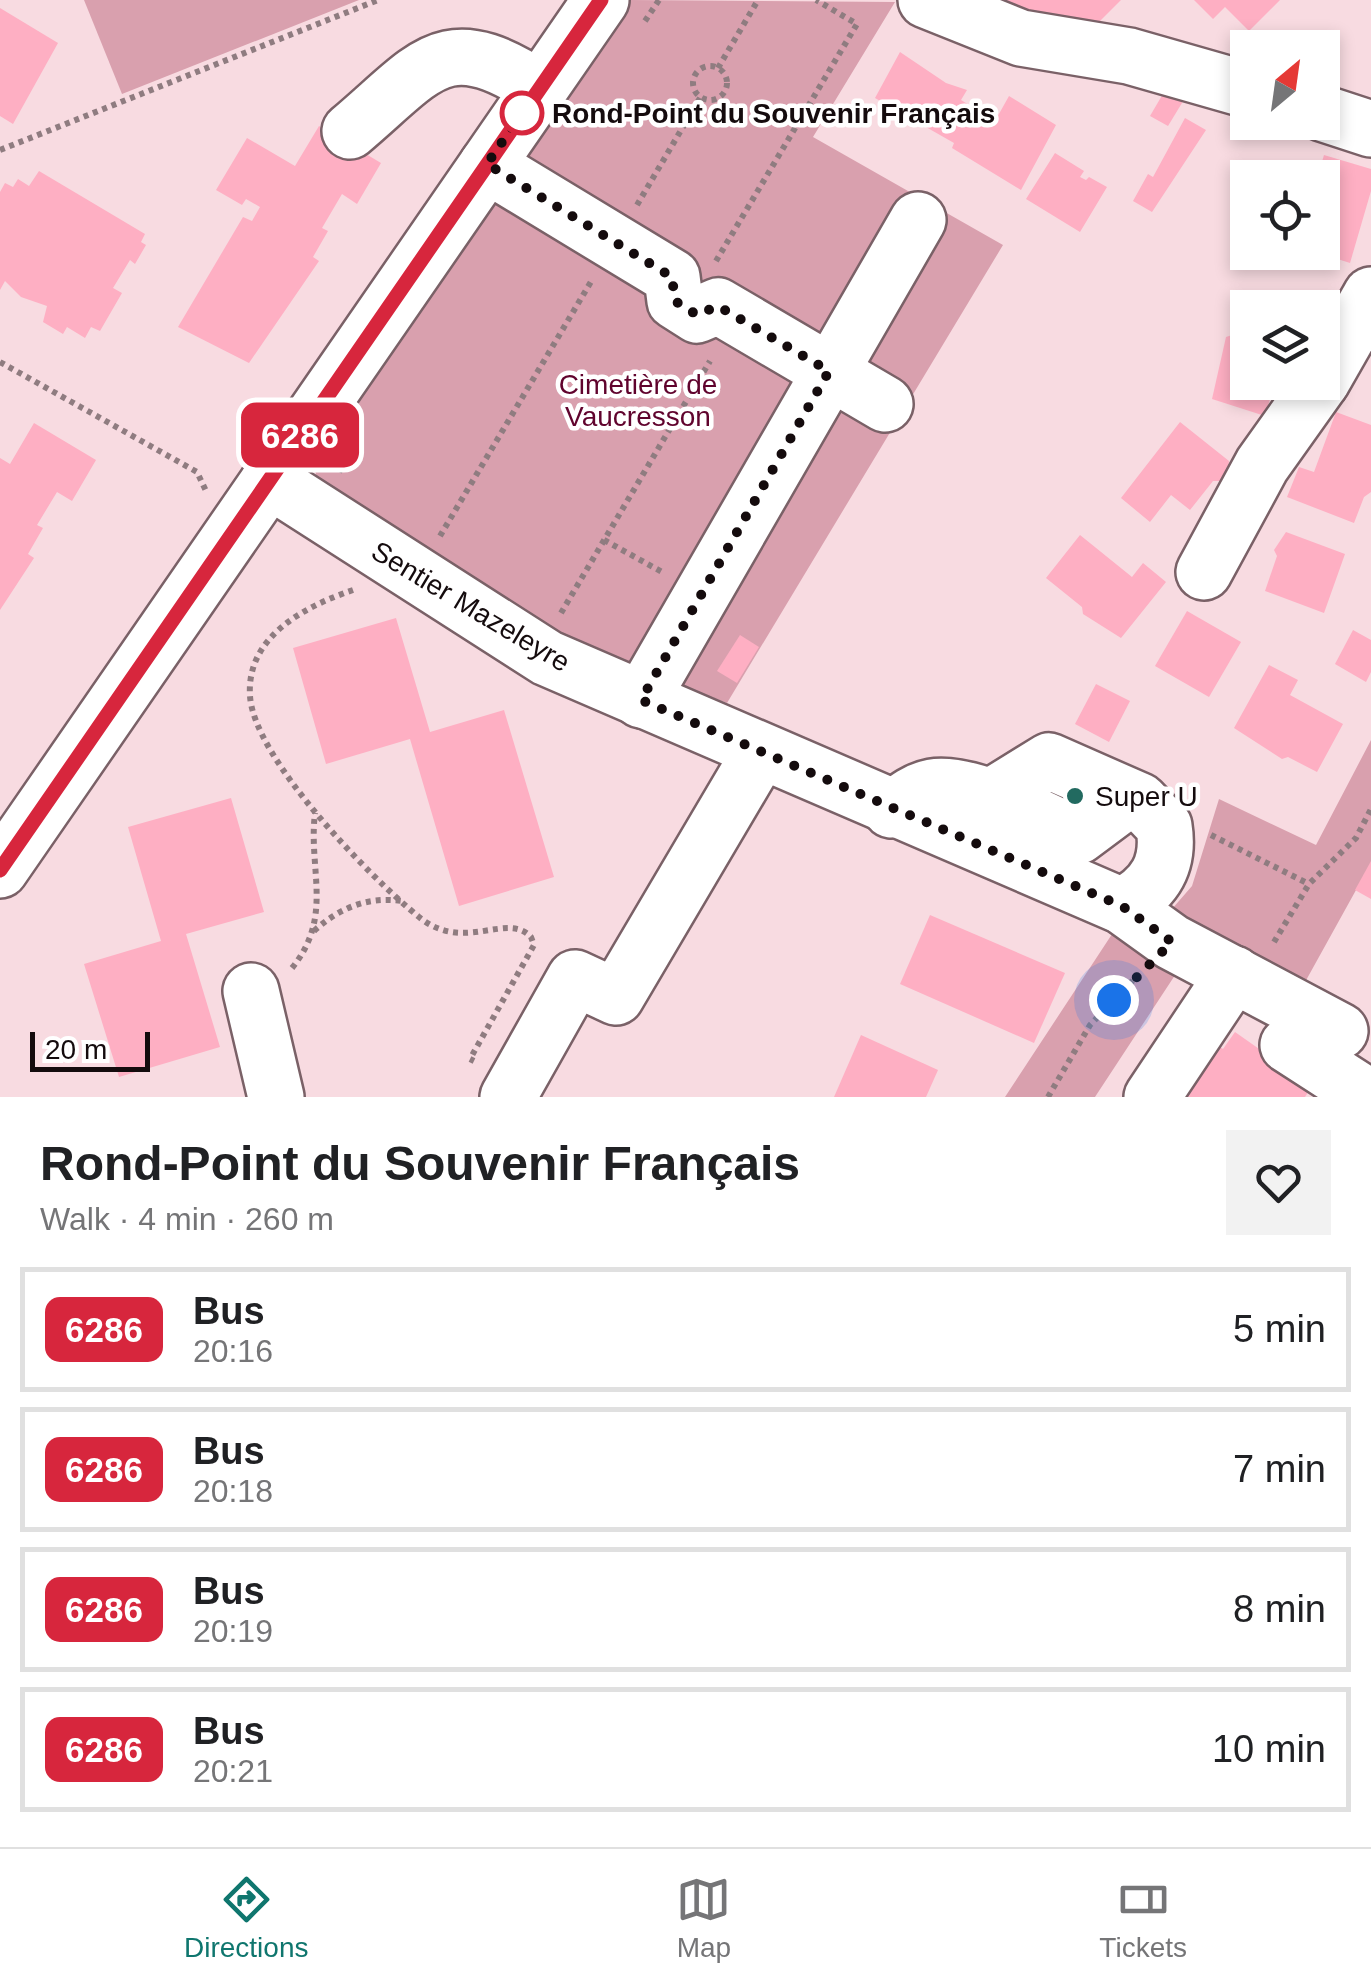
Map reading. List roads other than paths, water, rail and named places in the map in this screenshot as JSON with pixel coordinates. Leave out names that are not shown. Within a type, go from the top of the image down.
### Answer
[{"type":"street","points":[[926,0],[1022,38],[1157,63],[1230,85]]},
{"type":"street","points":[[0,870],[538,88],[619,16]]},
{"type":"street","points":[[350,132],[412,79],[443,59],[462,53],[506,67],[538,88]]},
{"type":"street","points":[[1340,119],[1371,128]]},
{"type":"street","points":[[487,164],[885,404]]},
{"type":"street","points":[[641,700],[918,220]]},
{"type":"street","points":[[1340,350],[1371,295]]},
{"type":"street","points":[[1204,572],[1262,465],[1309,400]]},
{"type":"street","name":"Sentier Mazeleyre","points":[[269,480],[417,552],[547,658],[1122,906],[1172,942],[1340,1031]]},
{"type":"street","points":[[511,1090],[575,978],[616,997],[760,752]]},
{"type":"street","points":[[892,810],[910,795],[936,786],[1034,817],[1104,789]]},
{"type":"street","points":[[1034,817],[1104,789]]},
{"type":"street","points":[[1104,789],[1166,860],[1153,884],[1122,906]]},
{"type":"street","points":[[1152,1097],[1242,978]]},
{"type":"street","points":[[252,994],[276,1097]]},
{"type":"street","points":[[1288,1046],[1363,1089]]},
{"type":"place","name":"Rond-Point du Souvenir Français","points":[[522,113]]},
{"type":"place","name":"Super U","points":[[1075,796]]},
{"type":"park label","name":"Cimetière de Vaucresson","points":[[638,400]]}]
